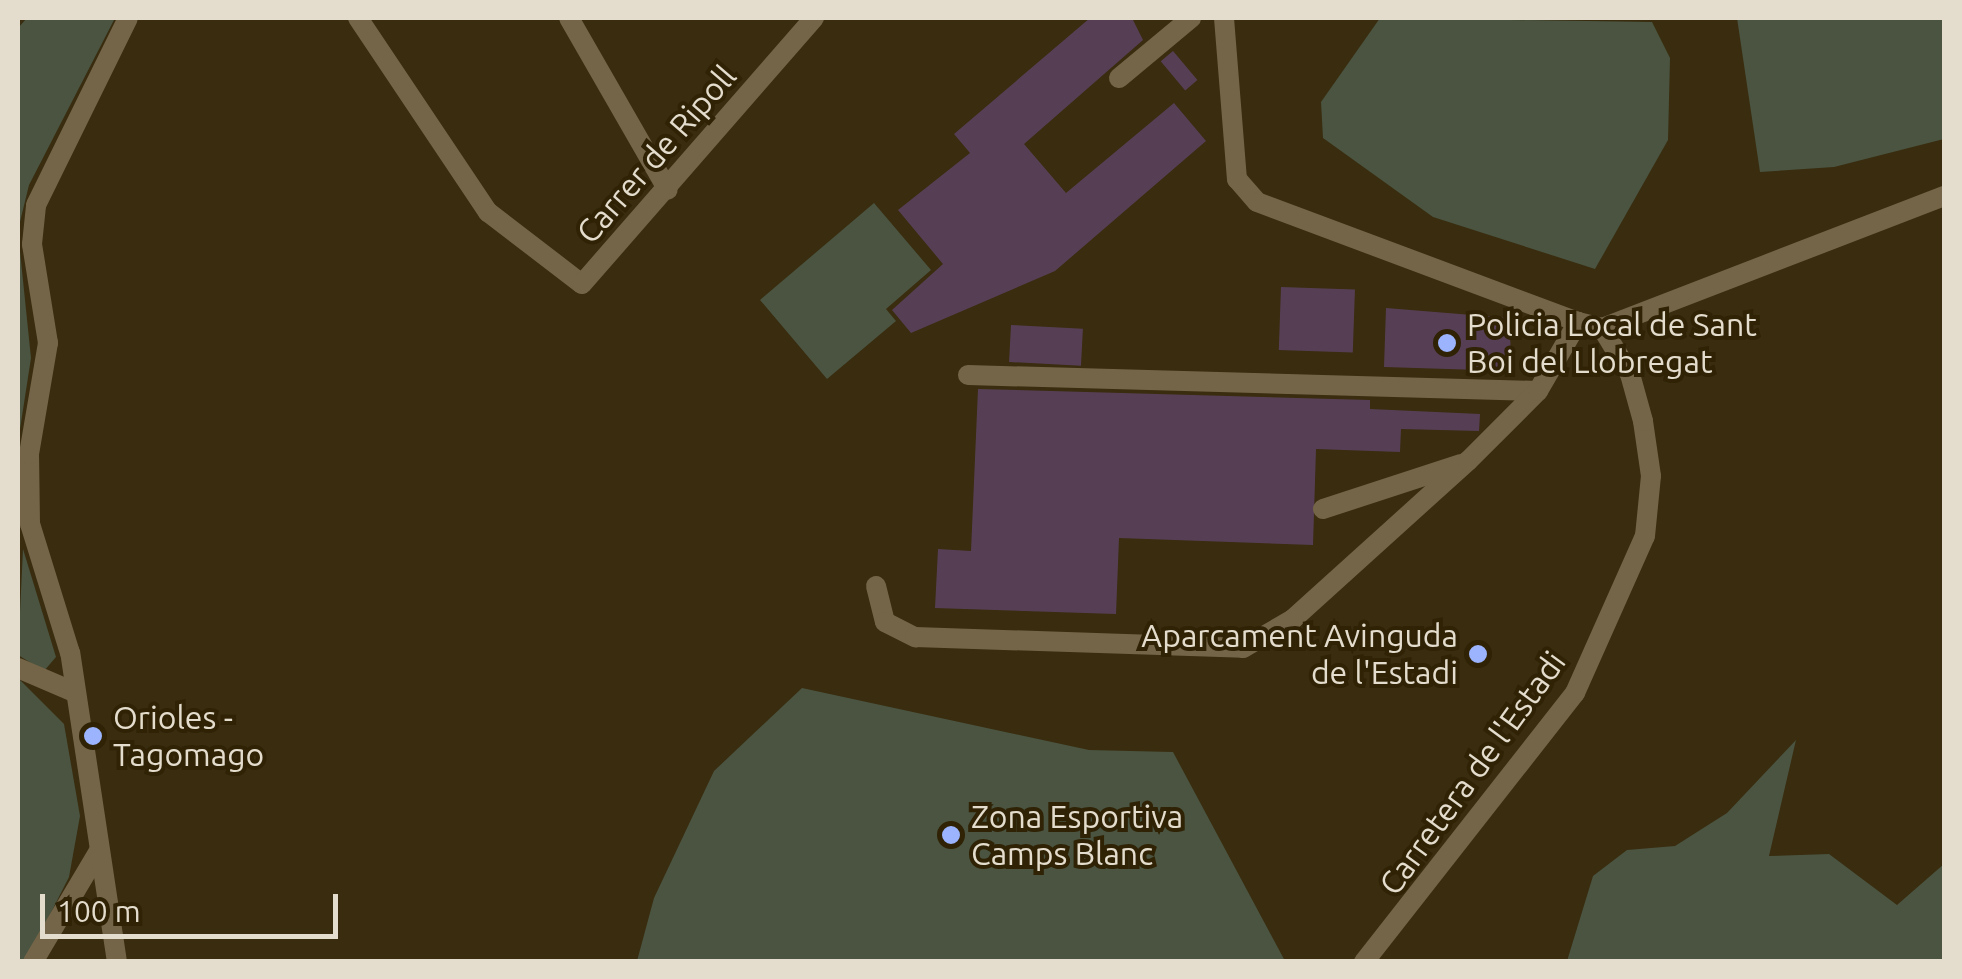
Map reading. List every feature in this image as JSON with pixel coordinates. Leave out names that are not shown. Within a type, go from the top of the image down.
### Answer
[{"type":"street","points":[[117,962],[74,692],[30,524],[29,454],[48,343],[32,244],[44,184],[128,18]]},
{"type":"street","name":"Carrer de Ripoll","points":[[358,18],[488,212],[582,284],[668,190],[814,18]]},
{"type":"street","points":[[569,18],[668,190]]},
{"type":"street","points":[[1119,78],[1191,18]]},
{"type":"street","points":[[1224,18],[1236,179],[1257,202],[1602,328],[1944,196]]},
{"type":"street","points":[[876,586],[886,622],[914,637],[1243,648],[1293,619],[1468,461],[1538,392],[1578,322]]},
{"type":"street","name":"Carretera de l'Estadi","points":[[1364,962],[1575,693],[1645,536],[1651,476],[1643,421],[1602,328]]},
{"type":"street","points":[[968,374],[1538,392]]},
{"type":"street","points":[[1323,509],[1468,461]]},
{"type":"street","points":[[18,668],[74,692]]},
{"type":"street","points":[[33,962],[99,851]]},
{"type":"green space","points":[[27,18],[115,18],[29,185],[18,230],[18,28]]},
{"type":"green space","points":[[1380,18],[1652,22],[1670,58],[1668,140],[1595,269],[1433,217],[1323,138],[1321,102]]},
{"type":"green space","points":[[1737,18],[1944,18],[1944,139],[1834,167],[1760,172]]},
{"type":"green space","points":[[874,203],[931,270],[886,309],[896,321],[827,379],[760,300]]},
{"type":"green space","points":[[18,232],[31,358],[18,442]]},
{"type":"green space","points":[[23,549],[56,657],[44,671],[18,655]]},
{"type":"green space","points":[[18,678],[64,724],[80,816],[69,877],[26,962],[18,961]]},
{"type":"green space","name":"Zona Esportiva Camps Blanc","points":[[802,688],[1089,750],[1173,752],[1285,961],[637,961],[654,898],[714,771]]},
{"type":"green space","points":[[1796,740],[1769,856],[1829,854],[1897,905],[1944,864],[1944,961],[1567,961],[1593,876],[1627,850],[1675,846],[1727,813]]},
{"type":"building","points":[[1090,18],[1132,18],[1143,40],[1024,144],[1066,193],[1174,103],[1206,141],[1055,271],[911,333],[892,310],[943,264],[898,210],[970,153],[954,134]]},
{"type":"building","points":[[1173,51],[1197,80],[1185,90],[1161,61]]},
{"type":"building","points":[[1281,287],[1355,290],[1353,353],[1279,350]]},
{"type":"building","name":"Policia Local de Sant Boi del Llobregat","points":[[1386,308],[1509,318],[1512,371],[1384,367]]},
{"type":"building","points":[[1011,325],[1083,329],[1081,366],[1009,362]]},
{"type":"building","points":[[978,389],[1370,400],[1370,409],[1480,414],[1479,431],[1401,429],[1400,452],[1316,449],[1313,545],[1119,538],[1116,614],[935,608],[938,549],[971,551]]},
{"type":"place","name":"Policia Local de Sant Boi del Llobregat","points":[[1447,343]]},
{"type":"place","name":"Aparcament Avinguda de l'Estadi","points":[[1478,654]]},
{"type":"place","name":"Orioles - Tagomago","points":[[93,736]]},
{"type":"place","name":"Zona Esportiva Camps Blanc","points":[[951,835]]}]
